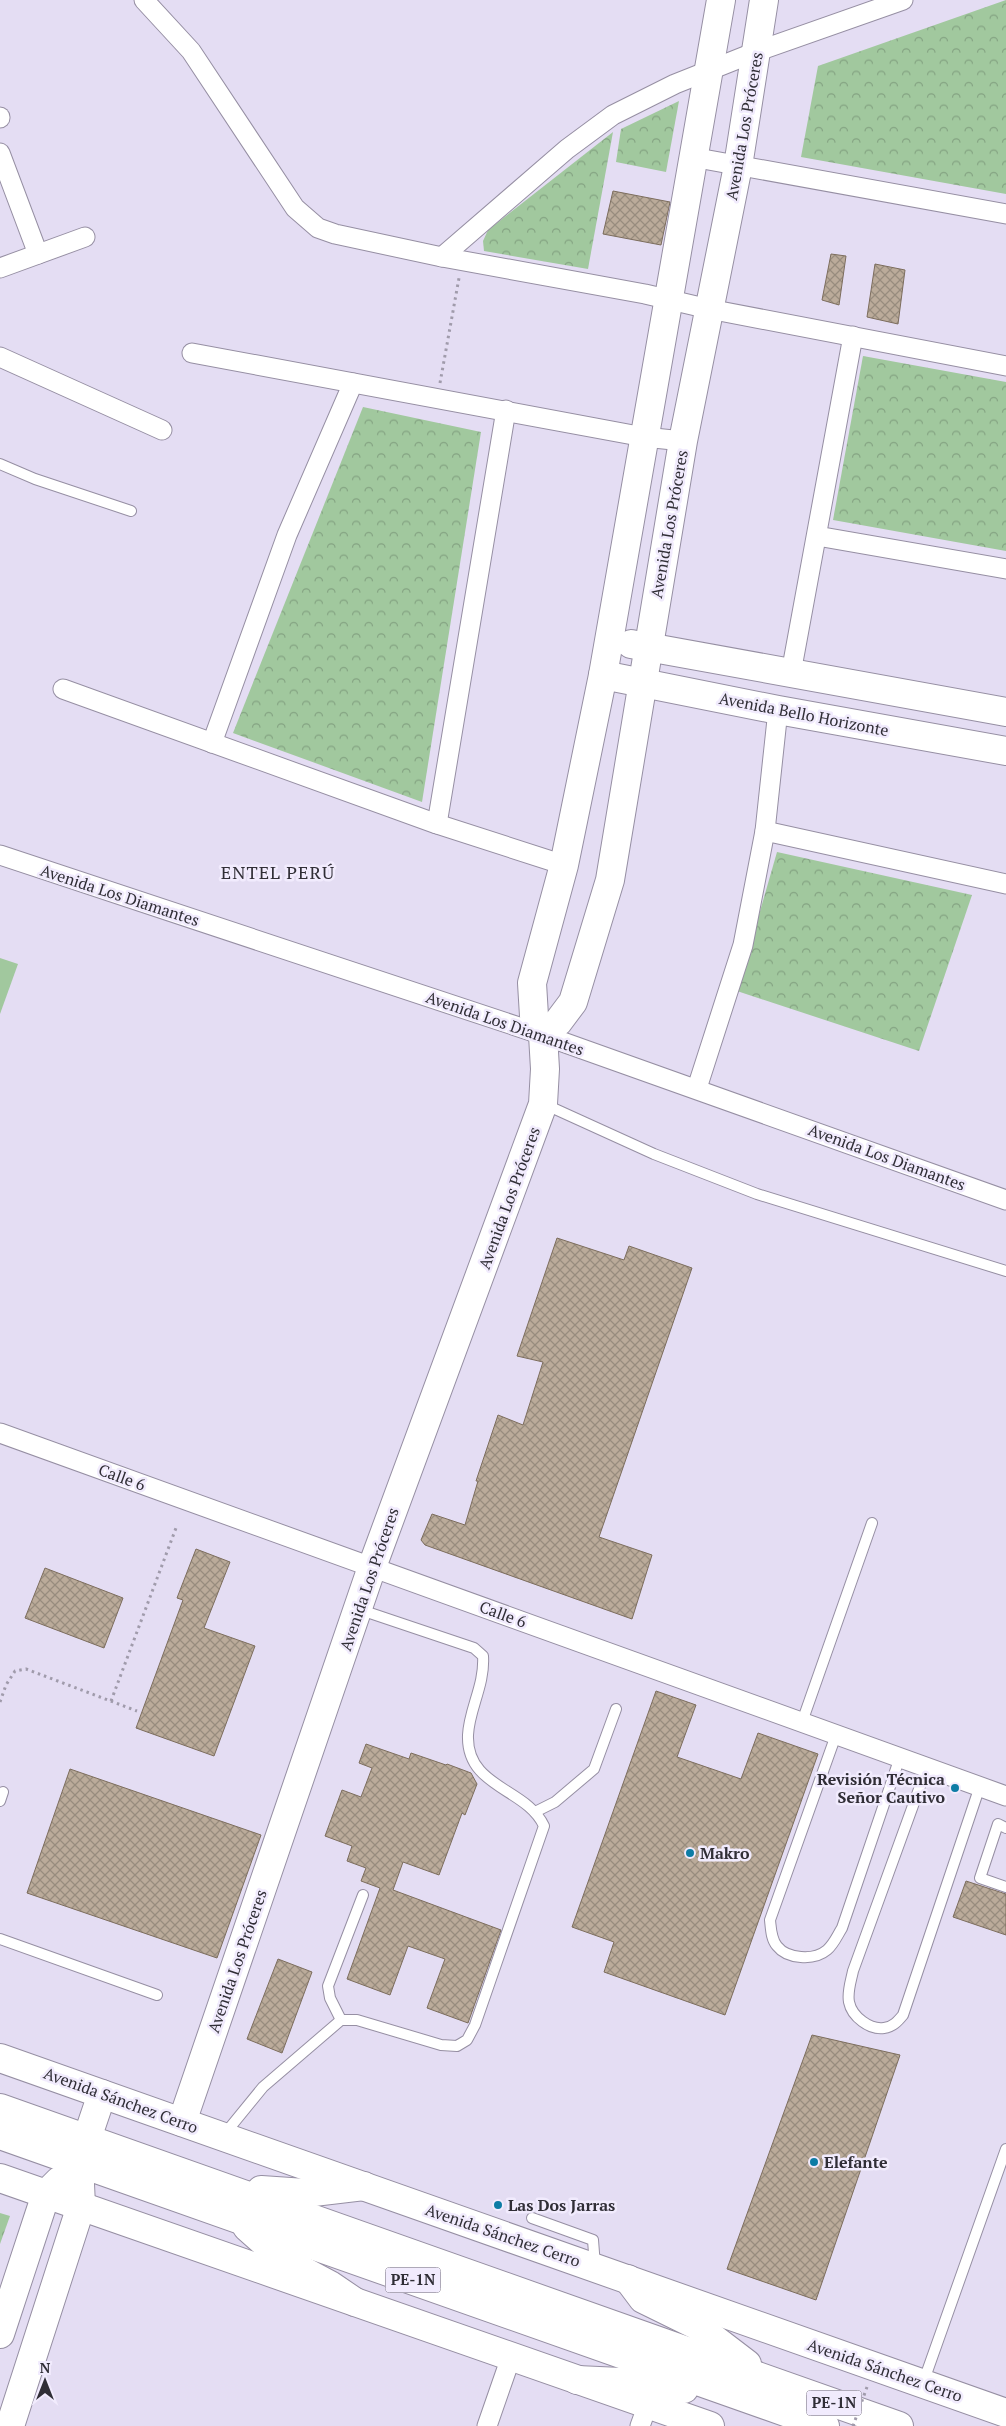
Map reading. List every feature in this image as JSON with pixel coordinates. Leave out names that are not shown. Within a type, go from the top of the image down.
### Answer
[{"type":"main road","name":"Avenida Los Próceres","points":[[182,2122],[372,1567],[544,1104],[545,1069],[543,1035],[534,1016],[532,983],[564,865],[610,640],[667,300],[721,0]]},
{"type":"main road","name":"Avenida Los Próceres","points":[[543,1035],[558,1022],[573,1002],[610,880],[684,442],[738,166],[758,51],[764,0]]},
{"type":"main road","points":[[610,640],[1006,712]]},
{"type":"main road","name":"Avenida Bello Horizonte","points":[[603,675],[778,710],[1006,751]]},
{"type":"main road","name":"Avenida Sánchez Cerro","points":[[0,2058],[923,2384],[997,2416]]},
{"type":"main road","points":[[10,2426],[81,2206],[83,2151],[102,2094]]},
{"type":"main road","name":"PE-1N","points":[[0,2108],[83,2151],[236,2218],[825,2426]]},
{"type":"main road","name":"PE-1N","points":[[0,2134],[83,2151],[211,2182],[899,2426]]},
{"type":"main road","points":[[0,2334],[46,2194],[83,2151]]},
{"type":"main road","points":[[0,2178],[577,2380],[644,2415],[710,2426]]},
{"type":"main road","points":[[211,2182],[252,2189],[304,2194],[364,2186]]},
{"type":"main road","points":[[236,2218],[285,2261],[355,2302]]},
{"type":"main road","points":[[628,2279],[643,2299],[696,2325],[768,2380]]},
{"type":"main road","points":[[14,2292],[49,2304]]},
{"type":"main road","points":[[577,2380],[664,2384],[706,2394],[731,2392]]},
{"type":"street","points":[[144,0],[192,51],[295,208],[318,228],[335,234],[442,257],[1006,366]]},
{"type":"street","points":[[442,257],[567,149],[612,115],[675,84],[707,71],[903,0]]},
{"type":"street","points":[[0,153],[38,254]]},
{"type":"street","points":[[692,157],[1006,214]]},
{"type":"street","points":[[0,268],[85,237]]},
{"type":"street","points":[[790,673],[853,336]]},
{"type":"street","points":[[192,354],[506,410],[644,437],[684,442]]},
{"type":"street","points":[[0,357],[162,430]]},
{"type":"street","points":[[212,743],[288,535],[353,383]]},
{"type":"street","points":[[437,824],[506,410]]},
{"type":"street","points":[[817,536],[1006,569]]},
{"type":"street","points":[[64,689],[437,824],[564,865]]},
{"type":"street","points":[[697,1088],[743,945],[765,831],[778,710]]},
{"type":"street","points":[[765,831],[1006,884]]},
{"type":"street","name":"Avenida Los Diamantes","points":[[0,855],[543,1035],[697,1088],[1006,1200]]},
{"type":"street","name":"Calle 6","points":[[0,1433],[1006,1796]]},
{"type":"street","points":[[487,2426],[512,2357]]},
{"type":"lane","points":[[0,464],[35,479],[131,511]]},
{"type":"lane","points":[[544,1104],[654,1154],[757,1194],[1006,1271]]},
{"type":"lane","points":[[802,1722],[872,1523]]},
{"type":"lane","points":[[222,2136],[263,2087],[341,2020],[357,2020],[441,2045],[457,2046],[467,2040],[475,2025],[544,1826],[535,1812],[484,1777],[473,1758],[468,1736],[484,1670],[483,1656],[474,1648],[358,1609]]},
{"type":"lane","points":[[535,1812],[555,1802],[594,1769],[616,1709]]},
{"type":"lane","points":[[836,1735],[770,1920],[771,1935],[777,1947],[790,1954],[802,1958],[814,1957],[825,1952],[834,1942],[842,1928],[900,1757]]},
{"type":"lane","points":[[927,1767],[853,1972],[849,1989],[849,2003],[854,2014],[874,2027],[884,2028],[895,2024],[903,2015],[980,1786]]},
{"type":"lane","points":[[1006,1828],[998,1824],[980,1878],[1006,1887]]},
{"type":"lane","points":[[341,2020],[330,1998],[328,1986],[362,1895]]},
{"type":"lane","points":[[0,1940],[157,1995]]},
{"type":"lane","points":[[923,2384],[1006,2149]]},
{"type":"lane","points":[[532,2218],[593,2240],[595,2267]]},
{"type":"path","points":[[437,398],[462,260]]},
{"type":"path","points":[[111,1701],[176,1528]]},
{"type":"path","points":[[0,1702],[10,1677],[19,1669],[26,1669],[137,1711]]},
{"type":"path","points":[[853,2426],[867,2387]]},
{"type":"green space","points":[[1006,0],[1006,194],[801,157],[818,66]]},
{"type":"green space","points":[[679,101],[666,172],[616,162],[621,129]]},
{"type":"green space","points":[[613,132],[588,269],[484,251],[483,241],[488,230]]},
{"type":"green space","points":[[863,356],[1006,382],[1006,551],[833,520]]},
{"type":"green space","points":[[363,407],[481,432],[422,802],[233,733]]},
{"type":"green space","points":[[777,852],[972,895],[919,1051],[737,991]]},
{"type":"green space","points":[[0,958],[18,964],[0,1014]]},
{"type":"green space","points":[[0,2213],[10,2216],[0,2244]]},
{"type":"building","points":[[613,191],[670,202],[661,245],[603,234]]},
{"type":"building","points":[[831,254],[846,256],[839,305],[822,300]]},
{"type":"building","points":[[875,264],[905,270],[898,324],[867,317]]},
{"type":"building","points":[[557,1238],[624,1260],[629,1246],[692,1268],[599,1537],[652,1555],[632,1619],[425,1545],[421,1540],[432,1514],[465,1525],[478,1481],[476,1481],[498,1415],[523,1425],[543,1362],[517,1356]]},
{"type":"building","points":[[196,1549],[230,1562],[204,1628],[255,1646],[214,1756],[136,1728],[183,1600],[177,1598]]},
{"type":"building","points":[[45,1568],[123,1598],[104,1648],[25,1618]]},
{"type":"building","name":"Makro","points":[[656,1691],[696,1705],[677,1757],[741,1779],[758,1733],[818,1754],[725,2015],[604,1972],[614,1942],[572,1927]]},
{"type":"building","points":[[366,1744],[409,1759],[411,1753],[447,1764],[471,1773],[477,1784],[465,1815],[462,1813],[439,1875],[403,1862],[393,1890],[501,1930],[468,2023],[427,2008],[445,1959],[408,1946],[390,1995],[347,1979],[380,1888],[361,1881],[366,1868],[347,1861],[352,1846],[325,1836],[342,1790],[361,1797],[372,1768],[359,1763]]},
{"type":"building","points":[[70,1769],[261,1835],[217,1958],[27,1893]]},
{"type":"building","points":[[966,1881],[1006,1894],[1006,1935],[953,1917]]},
{"type":"building","points":[[278,1959],[312,1972],[282,2053],[247,2039]]},
{"type":"building","name":"Elefante","points":[[812,2035],[900,2055],[816,2300],[727,2269]]},
{"type":"place","name":"Revisión Técnica Señor Cautivo","points":[[955,1788]]},
{"type":"place","name":"Makro","points":[[690,1853]]},
{"type":"place","name":"Elefante","points":[[814,2162]]},
{"type":"place","name":"Las Dos Jarras","points":[[498,2205]]},
{"type":"district","name":"ENTEL PERÚ","points":[[278,873]]}]
